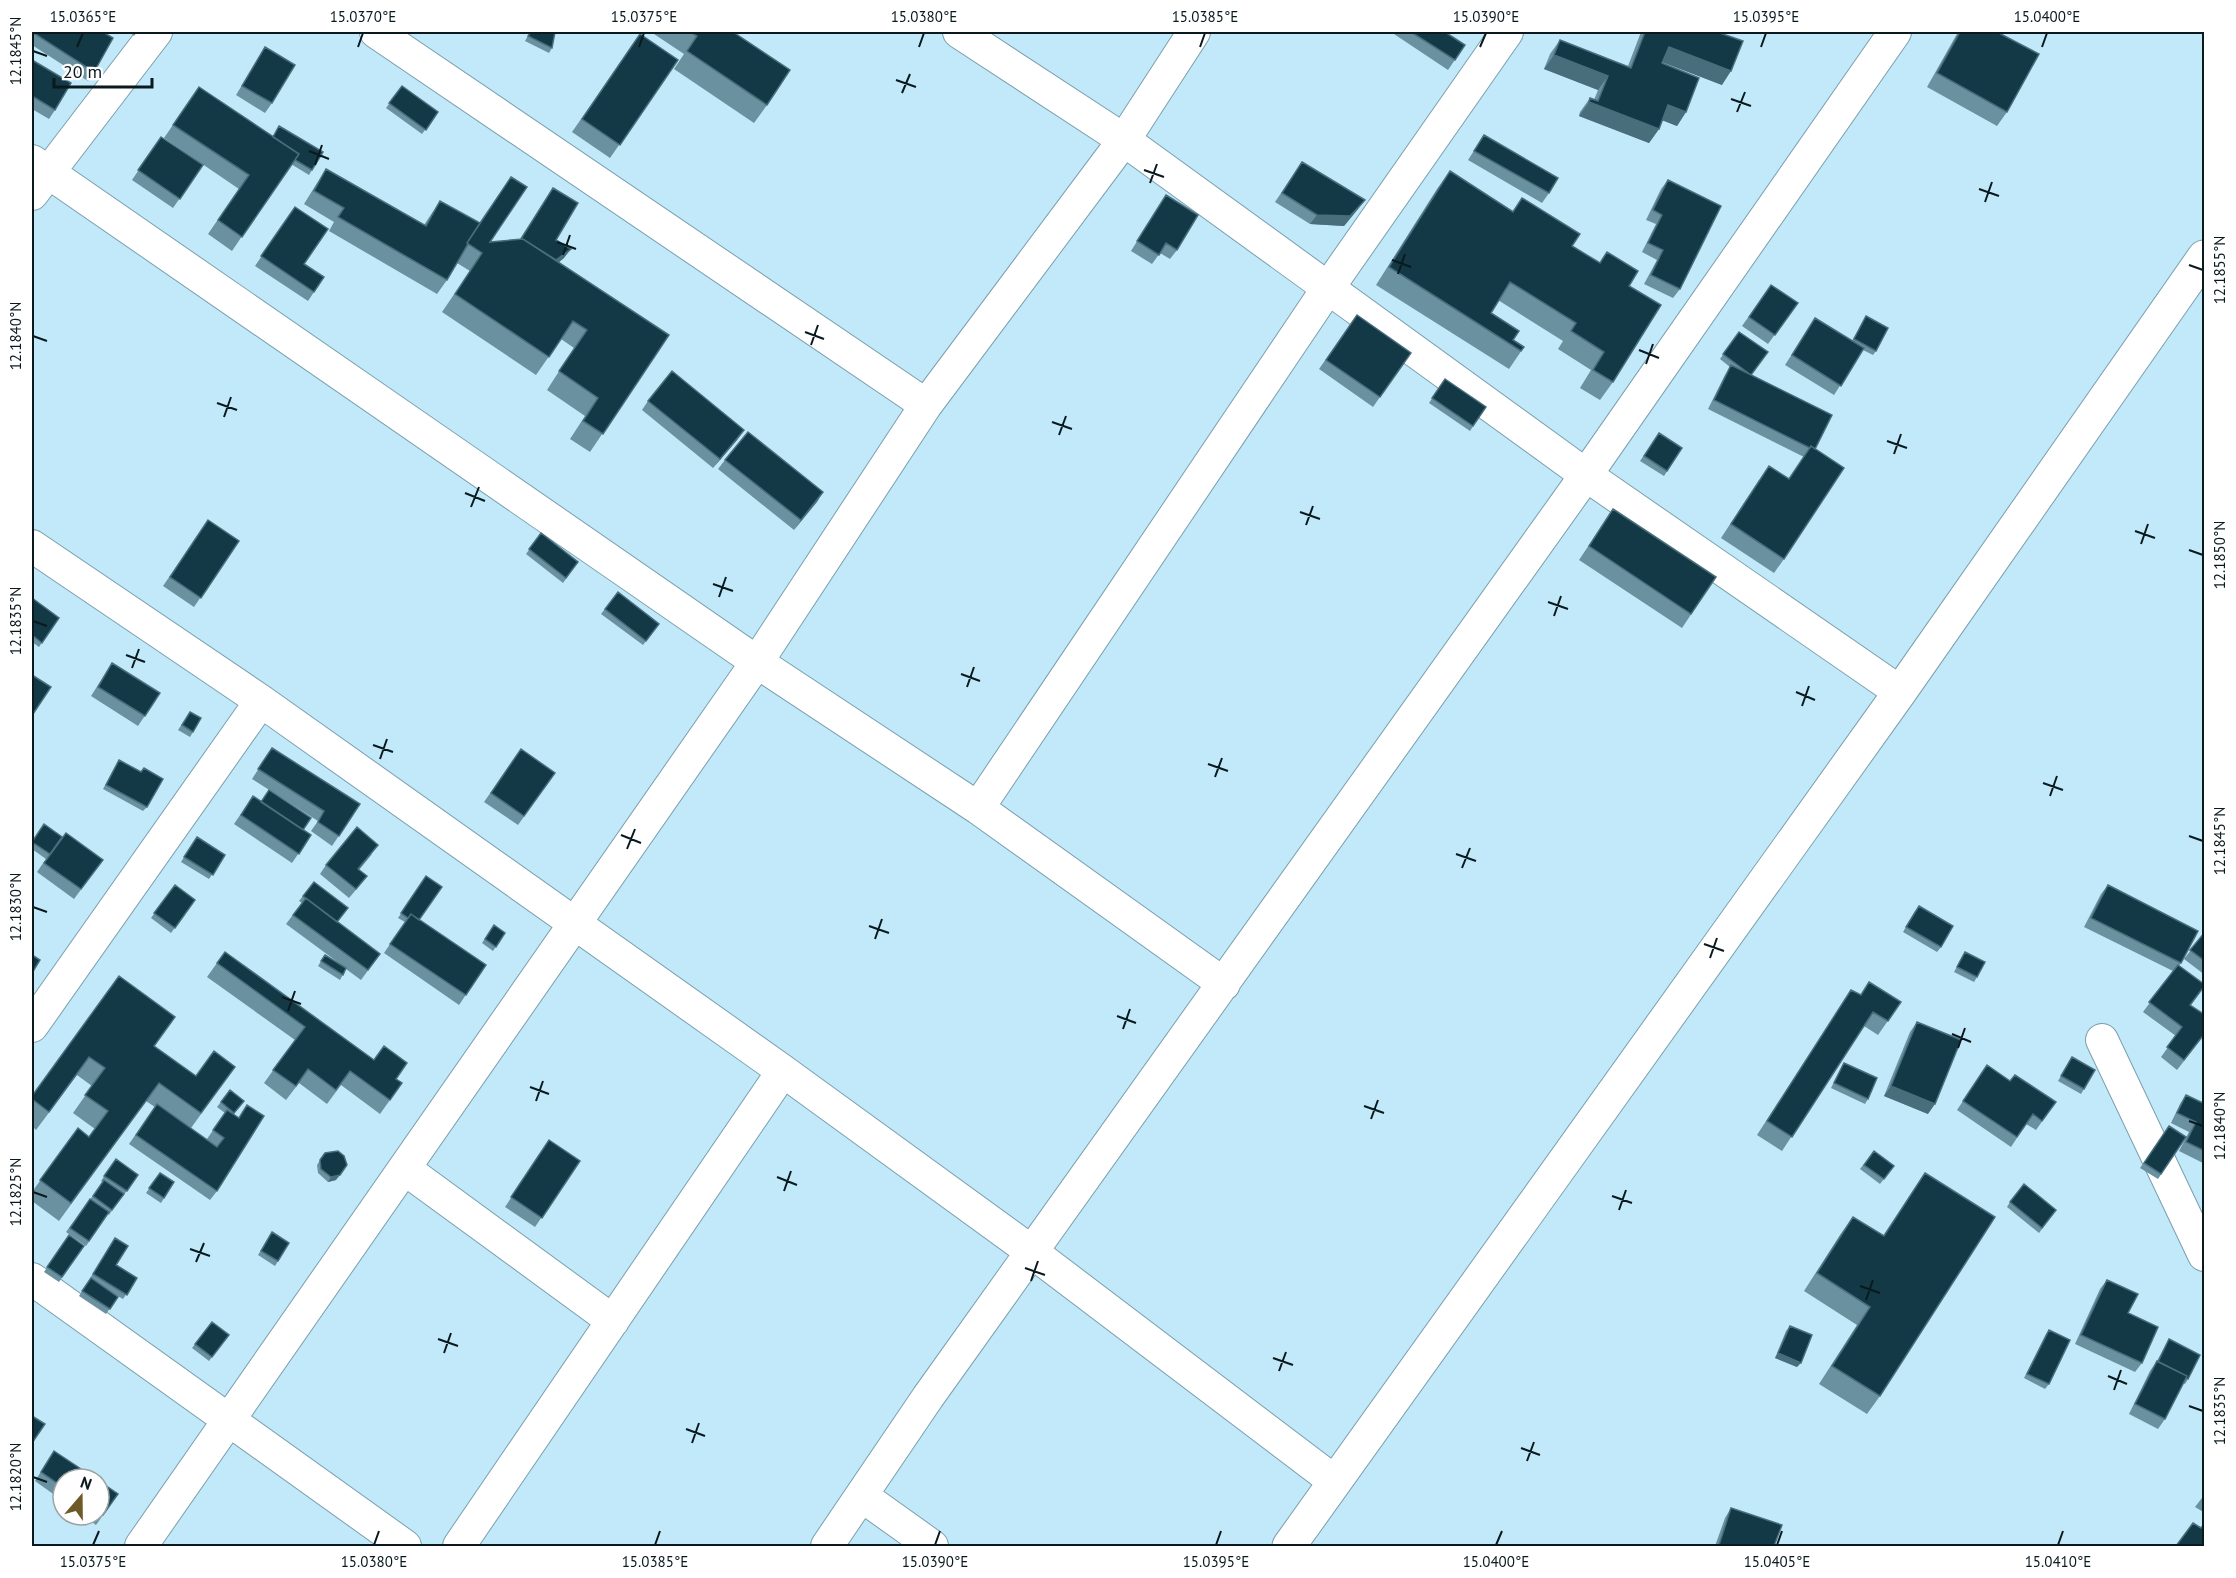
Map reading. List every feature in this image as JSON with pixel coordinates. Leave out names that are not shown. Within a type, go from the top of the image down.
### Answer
[{"type":"highway","points":[[1288,1546],[1900,692],[2205,257]]},
{"type":"street","points":[[156,32],[37,176],[757,662],[978,808],[1224,984]]},
{"type":"street","points":[[376,32],[926,405]]},
{"type":"street","points":[[959,32],[1124,140],[1586,475],[1900,692]]},
{"type":"street","points":[[141,1546],[229,1423],[757,662],[926,405],[1124,140],[1194,32]]},
{"type":"street","points":[[978,808],[1328,288],[1507,32]]},
{"type":"street","points":[[827,1546],[1032,1252],[1586,475],[1895,32]]},
{"type":"street","points":[[32,546],[261,701],[783,1071],[1032,1252],[1334,1481]]},
{"type":"street","points":[[32,1026],[261,701]]},
{"type":"street","points":[[2102,1040],[2193,1236],[2205,1255]]},
{"type":"street","points":[[459,1546],[783,1071]]},
{"type":"street","points":[[405,1169],[613,1321]]},
{"type":"street","points":[[32,1279],[229,1423],[405,1546]]},
{"type":"street","points":[[862,1496],[932,1546]]},
{"type":"building","points":[[32,32],[103,32],[113,38],[94,72]]},
{"type":"building","points":[[531,32],[555,32],[552,48],[528,36]]},
{"type":"building","points":[[690,32],[733,32],[790,70],[767,105],[687,51],[697,36]]},
{"type":"building","points":[[1411,32],[1445,32],[1465,45],[1455,60]]},
{"type":"building","points":[[1645,32],[1717,32],[1743,41],[1731,71],[1669,47],[1662,63],[1699,78],[1686,112],[1668,105],[1659,129],[1589,102],[1590,98],[1598,101],[1608,76],[1554,55],[1560,40],[1631,68]]},
{"type":"building","points":[[1960,32],[1997,32],[2039,54],[2007,112],[1937,73]]},
{"type":"building","points":[[640,34],[678,60],[620,145],[582,119]]},
{"type":"building","points":[[265,47],[295,65],[272,103],[242,86]]},
{"type":"building","points":[[32,60],[71,83],[55,110],[32,96]]},
{"type":"building","points":[[402,86],[438,112],[426,130],[389,103]]},
{"type":"building","points":[[199,87],[299,154],[242,237],[218,220],[249,175],[173,125]]},
{"type":"building","points":[[279,126],[323,152],[312,170],[295,160],[299,154],[273,137]]},
{"type":"building","points":[[1484,135],[1558,178],[1549,193],[1474,151]]},
{"type":"building","points":[[161,137],[203,165],[180,199],[138,170]]},
{"type":"building","points":[[1302,162],[1365,200],[1350,216],[1317,215],[1282,193]]},
{"type":"building","points":[[326,169],[426,226],[440,201],[480,223],[447,280],[338,217],[344,208],[314,191]]},
{"type":"building","points":[[1450,171],[1513,212],[1522,198],[1580,234],[1572,246],[1600,263],[1607,252],[1638,271],[1629,286],[1661,305],[1613,382],[1593,370],[1604,352],[1571,331],[1576,323],[1510,282],[1491,313],[1519,331],[1513,340],[1524,347],[1521,351],[1389,267]]},
{"type":"building","points":[[511,177],[527,187],[490,242],[523,239],[669,335],[603,434],[583,421],[598,398],[559,371],[587,330],[573,321],[549,357],[455,294],[482,253],[467,243]]},
{"type":"building","points":[[1668,180],[1721,206],[1680,289],[1651,275],[1663,250],[1648,243],[1662,215],[1653,210]]},
{"type":"building","points":[[553,188],[578,203],[556,240],[571,249],[556,260],[521,239]]},
{"type":"building","points":[[1166,195],[1198,215],[1177,250],[1166,243],[1159,255],[1137,241]]},
{"type":"building","points":[[295,207],[328,229],[304,264],[324,277],[314,292],[261,256]]},
{"type":"building","points":[[1771,285],[1798,303],[1775,335],[1749,317]]},
{"type":"building","points":[[1357,315],[1411,353],[1380,397],[1326,360]]},
{"type":"building","points":[[1866,316],[1888,328],[1876,351],[1854,339]]},
{"type":"building","points":[[1815,318],[1864,348],[1841,386],[1792,355]]},
{"type":"building","points":[[1739,332],[1768,352],[1751,375],[1723,354]]},
{"type":"building","points":[[1731,365],[1832,415],[1815,449],[1714,400]]},
{"type":"building","points":[[672,371],[744,430],[720,459],[648,401]]},
{"type":"building","points":[[1445,379],[1486,407],[1473,426],[1432,398]]},
{"type":"building","points":[[748,432],[823,492],[801,520],[725,460]]},
{"type":"building","points":[[1659,433],[1682,448],[1667,471],[1644,456]]},
{"type":"building","points":[[1811,446],[1844,468],[1784,559],[1731,524],[1769,466],[1789,479]]},
{"type":"building","points":[[1613,509],[1716,577],[1691,614],[1589,546]]},
{"type":"building","points":[[208,520],[239,541],[201,598],[170,577]]},
{"type":"building","points":[[541,533],[578,562],[566,578],[529,549]]},
{"type":"building","points":[[618,592],[659,624],[646,641],[605,609]]},
{"type":"building","points":[[32,598],[59,618],[42,643],[32,635]]},
{"type":"building","points":[[112,663],[160,693],[145,716],[98,687]]},
{"type":"building","points":[[32,675],[51,687],[33,714],[32,714]]},
{"type":"building","points":[[190,712],[201,718],[193,732],[182,725]]},
{"type":"building","points":[[272,748],[360,804],[339,836],[318,822],[324,811],[258,769]]},
{"type":"building","points":[[521,749],[555,773],[524,816],[491,793]]},
{"type":"building","points":[[119,760],[141,772],[144,768],[163,779],[147,807],[106,785]]},
{"type":"building","points":[[269,790],[311,818],[303,830],[261,802]]},
{"type":"building","points":[[253,796],[311,835],[299,854],[241,815]]},
{"type":"building","points":[[44,824],[62,837],[50,854],[32,842]]},
{"type":"building","points":[[357,827],[378,845],[358,869],[367,876],[356,889],[326,865]]},
{"type":"building","points":[[66,833],[103,860],[81,889],[44,863]]},
{"type":"building","points":[[197,837],[225,855],[213,875],[184,857]]},
{"type":"building","points":[[426,876],[442,887],[419,920],[411,914],[408,918],[401,913]]},
{"type":"building","points":[[314,882],[348,908],[337,922],[303,896]]},
{"type":"building","points":[[175,885],[195,900],[175,928],[154,913]]},
{"type":"building","points":[[2108,885],[2198,931],[2181,963],[2091,918]]},
{"type":"building","points":[[306,898],[380,954],[368,970],[293,915]]},
{"type":"building","points":[[1919,906],[1953,926],[1941,947],[1906,927]]},
{"type":"building","points":[[411,914],[486,965],[466,995],[390,944]]},
{"type":"building","points":[[494,925],[505,933],[496,947],[485,939]]},
{"type":"building","points":[[2205,932],[2205,961],[2190,950]]},
{"type":"building","points":[[225,952],[374,1060],[384,1046],[407,1063],[396,1079],[402,1083],[390,1100],[350,1071],[336,1090],[308,1069],[296,1086],[273,1070],[305,1027],[217,963]]},
{"type":"building","points":[[1965,952],[1985,962],[1977,977],[1957,967]]},
{"type":"building","points":[[32,955],[40,960],[32,973]]},
{"type":"building","points":[[325,955],[346,968],[343,975],[321,961]]},
{"type":"building","points":[[2178,965],[2205,985],[2190,1005],[2205,1015],[2205,1033],[2184,1060],[2167,1047],[2182,1027],[2149,1002]]},
{"type":"building","points":[[119,976],[175,1017],[154,1046],[196,1076],[214,1051],[235,1067],[201,1113],[159,1083],[71,1203],[40,1180],[78,1128],[89,1137],[108,1111],[85,1095],[105,1068],[89,1057],[49,1112],[32,1099],[32,1096]]},
{"type":"building","points":[[1869,982],[1901,1002],[1888,1021],[1873,1012],[1792,1137],[1767,1121],[1851,990],[1861,995]]},
{"type":"building","points":[[1917,1022],[1961,1040],[1935,1104],[1891,1086]]},
{"type":"building","points":[[2072,1057],[2095,1070],[2084,1089],[2061,1076]]},
{"type":"building","points":[[1844,1063],[1877,1078],[1868,1099],[1834,1083]]},
{"type":"building","points":[[1987,1065],[2010,1081],[2015,1075],[2056,1102],[2042,1121],[2033,1114],[2017,1137],[1963,1101]]},
{"type":"building","points":[[230,1090],[244,1101],[234,1113],[221,1102]]},
{"type":"building","points":[[2186,1095],[2205,1104],[2205,1151],[2186,1142],[2196,1122],[2177,1113]]},
{"type":"building","points":[[157,1104],[217,1147],[224,1138],[213,1130],[227,1110],[239,1118],[247,1105],[264,1116],[217,1191],[136,1135]]},
{"type":"building","points":[[2169,1126],[2186,1137],[2161,1174],[2144,1163]]},
{"type":"building","points":[[549,1140],[580,1161],[542,1218],[511,1197]]},
{"type":"building","points":[[338,1151],[344,1156],[347,1165],[340,1175],[331,1177],[321,1169],[320,1160],[325,1153]]},
{"type":"building","points":[[1874,1151],[1894,1166],[1884,1179],[1864,1165]]},
{"type":"building","points":[[116,1159],[138,1175],[127,1191],[104,1176]]},
{"type":"building","points":[[160,1173],[174,1182],[164,1198],[149,1188]]},
{"type":"building","points":[[1925,1173],[1995,1217],[1880,1396],[1832,1366],[1870,1307],[1817,1273],[1853,1217],[1884,1236]]},
{"type":"building","points":[[104,1180],[124,1194],[112,1210],[93,1196]]},
{"type":"building","points":[[2024,1184],[2056,1210],[2042,1228],[2010,1202]]},
{"type":"building","points":[[90,1199],[109,1212],[89,1241],[70,1228]]},
{"type":"building","points":[[272,1232],[289,1243],[278,1261],[261,1251]]},
{"type":"building","points":[[69,1235],[84,1246],[62,1277],[47,1267]]},
{"type":"building","points":[[115,1238],[128,1246],[116,1265],[137,1278],[127,1295],[93,1274]]},
{"type":"building","points":[[91,1278],[118,1297],[110,1309],[82,1291]]},
{"type":"building","points":[[2107,1280],[2138,1294],[2128,1313],[2158,1327],[2142,1363],[2081,1335]]},
{"type":"building","points":[[212,1322],[229,1335],[212,1357],[195,1344]]},
{"type":"building","points":[[1790,1326],[1812,1335],[1801,1363],[1778,1353]]},
{"type":"building","points":[[2049,1330],[2070,1340],[2049,1384],[2027,1374]]},
{"type":"building","points":[[2169,1339],[2200,1355],[2188,1379],[2187,1376],[2158,1362]]},
{"type":"building","points":[[2157,1361],[2187,1376],[2165,1419],[2135,1404]]},
{"type":"building","points":[[32,1416],[45,1424],[32,1443]]},
{"type":"building","points":[[54,1451],[78,1467],[51,1467],[51,1479],[41,1472]]},
{"type":"building","points":[[111,1489],[118,1494],[111,1504]]},
{"type":"building","points":[[1731,1508],[1782,1525],[1774,1546],[1719,1545]]},
{"type":"building","points":[[2193,1523],[2201,1528],[2205,1523],[2205,1546],[2176,1546]]}]
